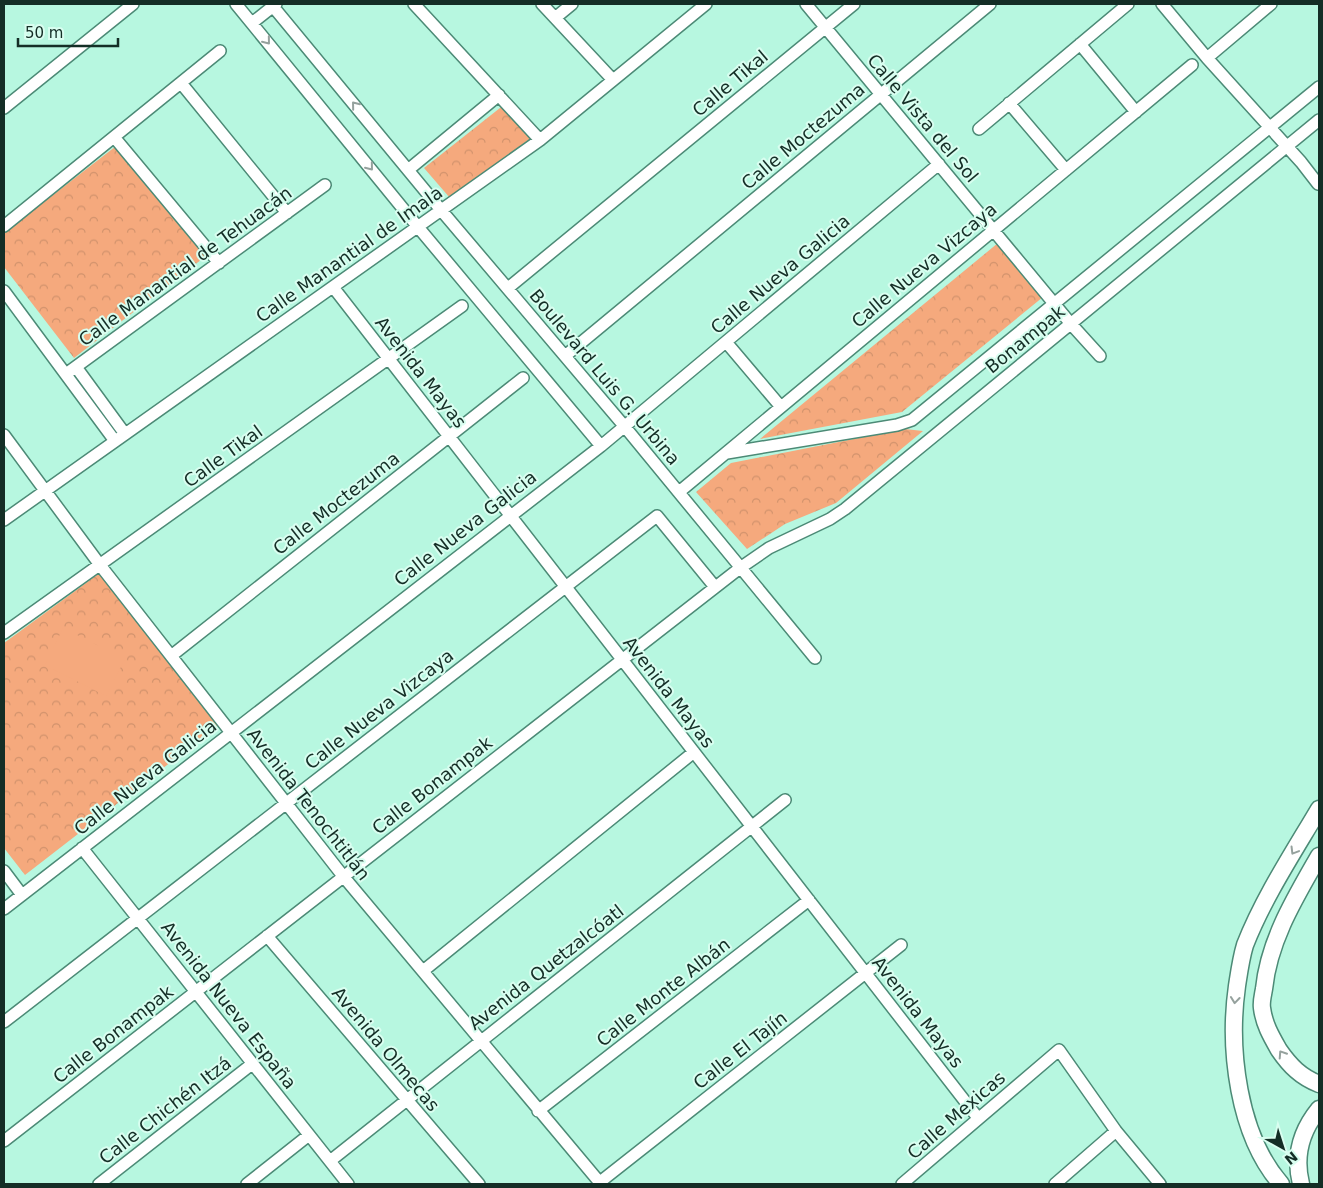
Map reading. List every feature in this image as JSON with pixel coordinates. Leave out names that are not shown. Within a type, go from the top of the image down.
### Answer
[{"type":"street","points":[[4,108],[133,4]]},
{"type":"street","points":[[236,4],[418,227],[601,446]]},
{"type":"street","points":[[252,24],[273,4]]},
{"type":"street","name":"Boulevard Luis G. Urbina","points":[[273,4],[441,210],[625,426],[815,658]]},
{"type":"street","points":[[414,4],[540,140]]},
{"type":"street","points":[[542,4],[613,80]]},
{"type":"street","points":[[555,18],[572,4]]},
{"type":"street","name":"Calle Manantial de Imala","points":[[4,520],[540,140],[706,4]]},
{"type":"street","name":"Calle Vista del Sol","points":[[806,4],[1071,324],[1100,356]]},
{"type":"street","name":"Calle Tikal","points":[[508,288],[854,4]]},
{"type":"street","name":"Calle Moctezuma","points":[[564,356],[990,4]]},
{"type":"street","points":[[979,129],[1128,4]]},
{"type":"street","points":[[1162,4],[1318,184]]},
{"type":"street","points":[[1207,58],[1271,4]]},
{"type":"street","points":[[1080,44],[1136,112]]},
{"type":"street","points":[[4,226],[220,51]]},
{"type":"street","name":"Calle Nueva Vizcaya","points":[[679,492],[1192,65]]},
{"type":"street","points":[[181,82],[287,213]]},
{"type":"street","name":"Bonampak","points":[[727,453],[897,425],[912,420],[1319,87]]},
{"type":"street","points":[[408,170],[499,95]]},
{"type":"street","points":[[1009,103],[1066,170]]},
{"type":"street","name":"Bonampak","points":[[740,568],[769,548],[830,519],[845,509],[1319,120]]},
{"type":"street","points":[[114,137],[219,263]]},
{"type":"street","name":"Calle Nueva Galicia","points":[[4,909],[601,446],[938,164]]},
{"type":"street","name":"Calle Manantial de Tehuacán","points":[[66,374],[325,185]]},
{"type":"street","name":"Avenida Mayas","points":[[333,287],[978,1118]]},
{"type":"street","points":[[4,291],[115,441]]},
{"type":"street","name":"Calle Tikal","points":[[4,633],[462,306]]},
{"type":"street","points":[[726,342],[781,408]]},
{"type":"street","points":[[76,367],[125,434]]},
{"type":"street","name":"Calle Moctezuma","points":[[171,656],[523,378]]},
{"type":"street","name":"Avenida Tenochtitlán","points":[[4,435],[100,565],[343,876],[600,1183]]},
{"type":"street","name":"Calle Nueva Vizcaya","points":[[4,1022],[657,516],[716,587]]},
{"type":"street","name":"Calle Bonampak","points":[[4,1141],[740,568]]},
{"type":"street","points":[[423,971],[694,752]]},
{"type":"street","name":"Avenida Quetzalcóatl","points":[[330,1161],[785,800]]},
{"type":"street","points":[[1281,1184],[1262,1155],[1250,1126],[1241,1096],[1233,1033],[1235,1001],[1245,946],[1274,884],[1319,809]]},
{"type":"street","name":"Avenida Nueva España","points":[[82,848],[348,1184]]},
{"type":"street","points":[[1319,856],[1277,934],[1265,975],[1262,1006],[1270,1035],[1287,1062],[1298,1072],[1319,1084]]},
{"type":"street","points":[[4,871],[22,895]]},
{"type":"street","name":"Calle Monte Albán","points":[[538,1111],[809,900]]},
{"type":"street","name":"Avenida Olmecas","points":[[267,936],[479,1184]]},
{"type":"street","name":"Calle El Tajín","points":[[600,1183],[901,945]]},
{"type":"street","name":"Calle Mexicas","points":[[902,1184],[1059,1050],[1116,1131]]},
{"type":"street","name":"Calle Chichén Itzá","points":[[99,1184],[252,1064]]},
{"type":"street","points":[[1301,1184],[1298,1160],[1300,1146],[1304,1133],[1319,1109]]},
{"type":"street","points":[[1055,1184],[1116,1131],[1160,1184]]},
{"type":"street","points":[[247,1184],[310,1135]]},
{"type":"green space","points":[[505,104],[535,135],[450,198],[424,168]]},
{"type":"green space","points":[[120,143],[206,256],[74,358],[4,267],[4,233]]},
{"type":"green space","points":[[998,243],[1043,297],[902,412],[760,439]]},
{"type":"green space","points":[[905,429],[923,431],[836,503],[785,524],[747,549],[696,492],[731,463]]},
{"type":"green space","points":[[101,572],[220,724],[25,875],[4,848],[4,643]]},
{"type":"green space","points":[[63,628],[125,659],[106,696],[45,665]]}]
